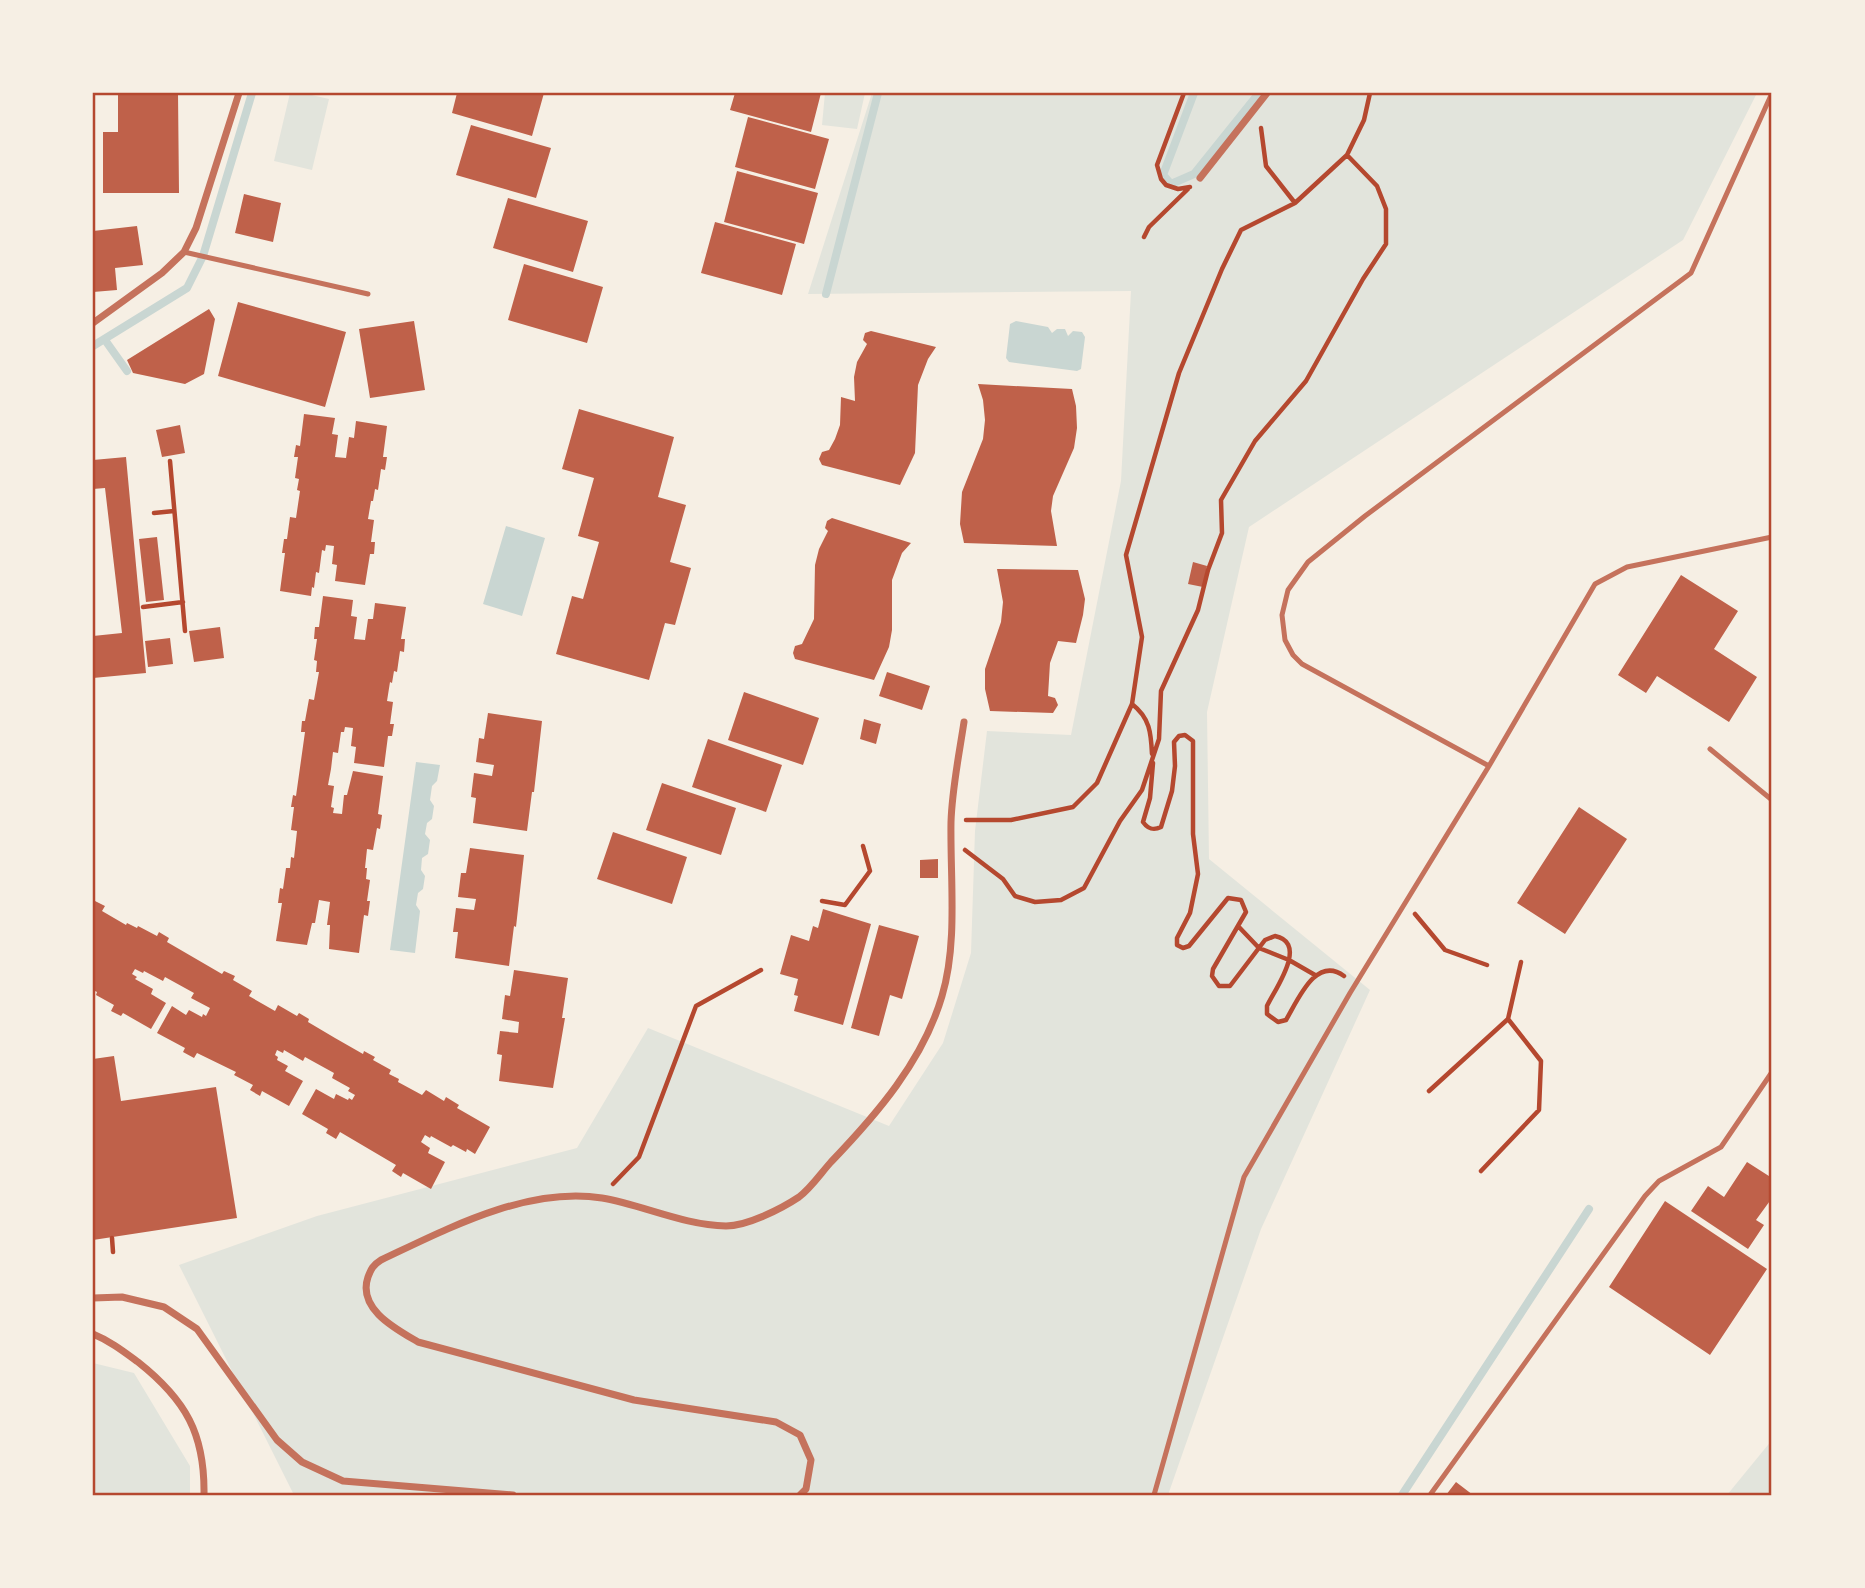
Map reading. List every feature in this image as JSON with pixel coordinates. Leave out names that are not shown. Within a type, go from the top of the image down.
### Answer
[{"type":"street","points":[[93,323],[162,273],[184,252],[196,228],[239,93]]},
{"type":"street","points":[[1200,178],[1267,93]]},
{"type":"street","points":[[800,1495],[806,1489],[811,1460],[800,1435],[776,1422],[634,1400],[418,1342],[396,1329],[373,1309],[365,1284],[371,1268],[376,1263],[456,1224],[542,1197],[600,1198],[707,1226],[730,1226],[757,1219],[800,1196],[861,1131],[916,1057],[933,1024],[950,962],[951,820],[964,722]]},
{"type":"street","points":[[93,1298],[122,1297],[164,1307],[197,1329],[277,1440],[302,1462],[343,1480],[513,1495]]},
{"type":"street","points":[[93,1334],[110,1340],[163,1382],[184,1409],[195,1430],[204,1467],[204,1495]]},
{"type":"lane","points":[[1489,766],[1303,664],[1293,655],[1285,640],[1282,615],[1288,590],[1308,562],[1365,516],[1691,273],[1772,93]]},
{"type":"lane","points":[[184,252],[368,294]]},
{"type":"lane","points":[[1154,1495],[1244,1177],[1350,993],[1489,766],[1595,584],[1626,567],[1772,537]]},
{"type":"lane","points":[[1710,749],[1772,800]]},
{"type":"lane","points":[[1430,1495],[1645,1196],[1659,1181],[1721,1147],[1772,1072]]},
{"type":"path","points":[[1178,189],[1161,180],[1157,164],[1184,93]]},
{"type":"path","points":[[981,820],[1011,820],[1073,807],[1097,783],[1132,704],[1142,637],[1126,555],[1179,373],[1241,230],[1296,203],[1347,155],[1364,120],[1370,93]]},
{"type":"path","points":[[1257,104],[1266,166],[1296,203]]},
{"type":"path","points":[[951,845],[968,851],[1003,880],[1015,896],[1035,902],[1061,900],[1084,888],[1120,821],[1142,790],[1159,739],[1161,691],[1198,610],[1208,570],[1222,533],[1221,500],[1255,441],[1306,381],[1363,279],[1386,244],[1386,209],[1377,186],[1347,155]]},
{"type":"path","points":[[1144,237],[1149,226],[1188,188]]},
{"type":"path","points":[[170,461],[185,631]]},
{"type":"path","points":[[154,513],[174,511]]},
{"type":"path","points":[[144,607],[183,602]]},
{"type":"path","points":[[1132,704],[1141,711],[1151,731],[1153,770],[1150,797],[1143,822],[1148,828],[1154,830],[1161,827],[1172,791],[1174,742],[1179,736],[1185,735],[1191,738],[1194,744],[1193,834],[1198,874],[1190,913],[1177,938],[1177,945],[1183,948],[1189,946],[1228,898],[1241,900],[1246,912],[1213,969],[1215,984],[1230,986],[1259,948],[1270,938],[1280,937],[1289,944],[1291,955],[1266,1006],[1267,1014],[1273,1020],[1286,1020],[1315,975],[1327,970],[1340,973],[1348,981],[1350,993]]},
{"type":"path","points":[[822,901],[845,905],[870,871],[863,846]]},
{"type":"path","points":[[1405,902],[1445,950],[1487,965]]},
{"type":"path","points":[[1238,926],[1259,948],[1289,960],[1315,975]]},
{"type":"path","points":[[1429,1091],[1508,1019],[1521,962]]},
{"type":"path","points":[[600,1198],[639,1157],[696,1006],[761,970]]},
{"type":"path","points":[[1481,1171],[1539,1110],[1541,1060],[1508,1019]]},
{"type":"path","points":[[112,1238],[113,1252]]},
{"type":"shaded area","points":[[290,93],[329,99],[312,170],[274,161]]},
{"type":"shaded area","points":[[825,93],[865,93],[857,129],[822,125]]},
{"type":"shaded area","points":[[872,93],[1757,93],[1683,240],[1249,527],[1207,712],[1209,859],[1370,990],[1261,1229],[1168,1495],[294,1495],[179,1265],[317,1216],[577,1148],[648,1028],[889,1126],[943,1043],[971,953],[975,831],[987,731],[1071,735],[1121,481],[1131,291],[808,294]]},
{"type":"shaded area","points":[[1016,321],[1048,327],[1052,333],[1057,329],[1065,329],[1068,336],[1073,331],[1082,332],[1085,337],[1081,369],[1077,371],[1009,362],[1006,358],[1010,324]]},
{"type":"shaded area","points":[[506,526],[545,538],[522,616],[483,604]]},
{"type":"shaded area","points":[[416,762],[440,765],[437,781],[432,786],[432,819],[427,823],[425,834],[430,840],[428,854],[422,858],[421,870],[425,876],[416,905],[420,911],[415,953],[390,950]]},
{"type":"shaded area","points":[[93,1363],[134,1373],[190,1466],[190,1495],[93,1495]]},
{"type":"shaded area","points":[[1772,1440],[1772,1495],[1727,1495]]},
{"type":"building","points":[[118,93],[178,93],[179,193],[103,193],[103,132],[118,132]]},
{"type":"building","points":[[457,93],[544,93],[532,136],[452,113]]},
{"type":"building","points":[[735,93],[821,93],[811,132],[730,110]]},
{"type":"building","points":[[748,117],[829,139],[815,189],[735,167]]},
{"type":"building","points":[[471,125],[551,148],[536,198],[456,175]]},
{"type":"building","points":[[737,171],[818,193],[804,244],[724,222]]},
{"type":"building","points":[[244,194],[281,203],[273,242],[235,233]]},
{"type":"building","points":[[508,198],[588,221],[573,272],[493,248]]},
{"type":"building","points":[[715,222],[796,244],[782,295],[701,273]]},
{"type":"building","points":[[137,226],[143,265],[115,268],[117,290],[93,292],[93,231]]},
{"type":"building","points":[[524,264],[603,287],[587,343],[508,320]]},
{"type":"building","points":[[238,302],[346,332],[325,407],[218,376]]},
{"type":"building","points":[[209,309],[215,319],[204,374],[185,384],[133,373],[127,360]]},
{"type":"building","points":[[414,321],[425,390],[370,398],[359,329]]},
{"type":"building","points":[[871,331],[936,347],[918,385],[915,453],[900,485],[822,465],[819,459],[822,452],[829,450],[840,425],[841,397],[855,401],[854,377],[857,362],[867,344],[863,340],[865,333]]},
{"type":"building","points":[[978,384],[1072,389],[1077,428],[1074,448],[1053,496],[1051,511],[1057,546],[964,543],[960,524],[962,492],[983,439],[985,420]]},
{"type":"building","points":[[579,409],[674,437],[658,497],[686,505],[670,562],[691,568],[675,625],[665,623],[649,680],[556,654],[572,596],[583,599],[599,542],[578,536],[594,478],[562,469]]},
{"type":"building","points":[[304,414],[335,418],[332,434],[338,435],[335,457],[346,458],[349,437],[354,438],[356,421],[387,426],[383,457],[387,457],[385,470],[381,469],[378,490],[375,489],[368,519],[374,520],[371,542],[375,542],[374,554],[370,554],[365,585],[335,581],[337,565],[332,564],[334,546],[326,545],[325,551],[322,550],[319,573],[316,572],[311,596],[280,591],[284,539],[287,539],[290,517],[296,518],[300,491],[297,490],[299,479],[295,478],[298,457],[294,457],[296,445],[300,446]]},
{"type":"building","points":[[180,425],[185,453],[162,457],[156,430]]},
{"type":"building","points":[[126,457],[146,673],[93,678],[93,636],[122,633],[105,488],[93,489],[93,460]]},
{"type":"building","points":[[832,518],[911,543],[902,553],[892,580],[892,630],[889,647],[874,680],[795,659],[793,653],[795,646],[802,644],[814,619],[815,565],[828,531],[825,528],[827,521]]},
{"type":"building","points":[[157,537],[164,600],[146,602],[139,539]]},
{"type":"building","points":[[1193,562],[1207,566],[1203,587],[1188,584]]},
{"type":"building","points":[[997,569],[1078,570],[1085,599],[1083,615],[1076,643],[1058,641],[1050,663],[1048,696],[1055,698],[1058,705],[1053,713],[990,711],[985,689],[985,669],[1001,622],[1003,602]]},
{"type":"building","points":[[1681,575],[1738,611],[1714,649],[1757,677],[1729,722],[1657,676],[1646,693],[1618,675]]},
{"type":"building","points":[[323,596],[353,600],[351,616],[357,617],[354,639],[365,640],[368,619],[373,619],[375,603],[406,607],[401,639],[405,639],[404,652],[400,651],[397,672],[394,671],[392,683],[390,682],[387,701],[393,702],[390,724],[394,724],[392,736],[388,736],[384,767],[354,763],[356,747],[351,746],[353,728],[345,727],[344,732],[341,732],[338,753],[333,752],[328,785],[334,786],[331,807],[334,808],[333,813],[342,814],[344,795],[347,795],[353,771],[383,776],[378,814],[382,815],[380,829],[377,828],[373,850],[367,849],[365,868],[366,879],[370,880],[367,901],[370,901],[368,916],[364,915],[359,953],[329,949],[330,925],[327,925],[330,902],[319,900],[307,945],[276,941],[282,903],[278,903],[280,888],[283,889],[286,868],[290,868],[291,857],[294,858],[297,831],[291,830],[294,807],[291,807],[293,795],[296,796],[305,732],[301,732],[302,721],[305,721],[309,699],[314,700],[319,672],[316,672],[317,661],[314,660],[317,639],[314,639],[315,627],[319,627]]},
{"type":"building","points":[[220,627],[224,658],[194,662],[189,631]]},
{"type":"building","points":[[170,638],[173,664],[148,667],[145,641]]},
{"type":"building","points":[[887,672],[930,686],[922,710],[879,696]]},
{"type":"building","points":[[744,692],[819,718],[803,765],[728,740]]},
{"type":"building","points":[[488,713],[542,721],[527,831],[473,823],[476,798],[471,797],[474,773],[492,776],[494,765],[476,762],[479,738],[484,739]]},
{"type":"building","points":[[864,719],[881,724],[876,744],[860,739]]},
{"type":"building","points":[[708,739],[782,765],[766,812],[692,787]]},
{"type":"building","points":[[662,783],[736,808],[721,855],[646,830]]},
{"type":"building","points":[[1579,807],[1627,839],[1565,934],[1517,903]]},
{"type":"building","points":[[613,832],[687,857],[672,904],[597,879]]},
{"type":"building","points":[[470,848],[524,855],[509,966],[455,958],[458,932],[453,932],[456,908],[474,910],[476,899],[458,897],[461,873],[466,873]]},
{"type":"building","points":[[938,859],[938,878],[920,878],[920,860]]},
{"type":"building","points":[[93,900],[105,906],[102,911],[126,925],[138,926],[157,936],[159,932],[169,938],[167,942],[222,974],[224,971],[235,976],[233,980],[252,991],[249,996],[275,1011],[278,1005],[297,1016],[299,1013],[309,1019],[308,1022],[335,1038],[363,1054],[364,1051],[375,1057],[373,1060],[391,1070],[389,1074],[399,1079],[398,1082],[422,1095],[426,1090],[444,1101],[446,1097],[459,1105],[457,1108],[490,1127],[475,1154],[425,1135],[421,1142],[430,1148],[428,1153],[445,1162],[431,1189],[403,1173],[401,1177],[392,1171],[396,1165],[340,1132],[336,1139],[326,1133],[328,1129],[302,1114],[316,1089],[334,1099],[336,1094],[352,1100],[355,1095],[348,1091],[350,1088],[332,1078],[334,1073],[305,1057],[303,1061],[284,1050],[283,1053],[277,1050],[277,1060],[288,1066],[285,1071],[303,1081],[289,1106],[262,1091],[260,1096],[250,1090],[253,1085],[234,1075],[236,1072],[197,1053],[194,1058],[183,1052],[185,1048],[157,1033],[172,1006],[186,1015],[189,1010],[202,1017],[203,1014],[206,1016],[210,1008],[191,998],[194,993],[165,977],[163,981],[135,969],[132,974],[137,977],[135,979],[153,989],[151,994],[166,1003],[151,1029],[123,1013],[121,1016],[111,1011],[114,1005],[96,995],[97,992],[93,990]]},
{"type":"building","points":[[823,909],[871,924],[843,1025],[794,1011],[798,996],[794,995],[798,979],[780,974],[791,935],[809,941],[813,926],[818,928]]},
{"type":"building","points":[[879,925],[919,936],[902,999],[890,995],[879,1036],[851,1028]]},
{"type":"building","points":[[514,970],[568,978],[562,1018],[565,1018],[553,1088],[499,1081],[502,1055],[497,1054],[500,1031],[518,1033],[519,1022],[502,1019],[505,995],[510,996]]},
{"type":"building","points":[[114,1056],[121,1101],[216,1087],[237,1218],[93,1240],[93,1059]]},
{"type":"building","points":[[1747,1162],[1772,1178],[1772,1198],[1756,1220],[1764,1225],[1748,1249],[1691,1211],[1708,1186],[1724,1197]]},
{"type":"building","points":[[1665,1201],[1767,1269],[1710,1355],[1609,1287]]},
{"type":"building","points":[[1456,1482],[1473,1495],[1446,1495]]},
{"type":"waterway","points":[[93,346],[187,288],[203,256],[252,93]]},
{"type":"waterway","points":[[826,294],[878,93]]},
{"type":"waterway","points":[[1194,93],[1163,175],[1171,184],[1194,174],[1259,93]]},
{"type":"waterway","points":[[105,340],[127,371]]},
{"type":"waterway","points":[[1402,1495],[1589,1209]]}]
